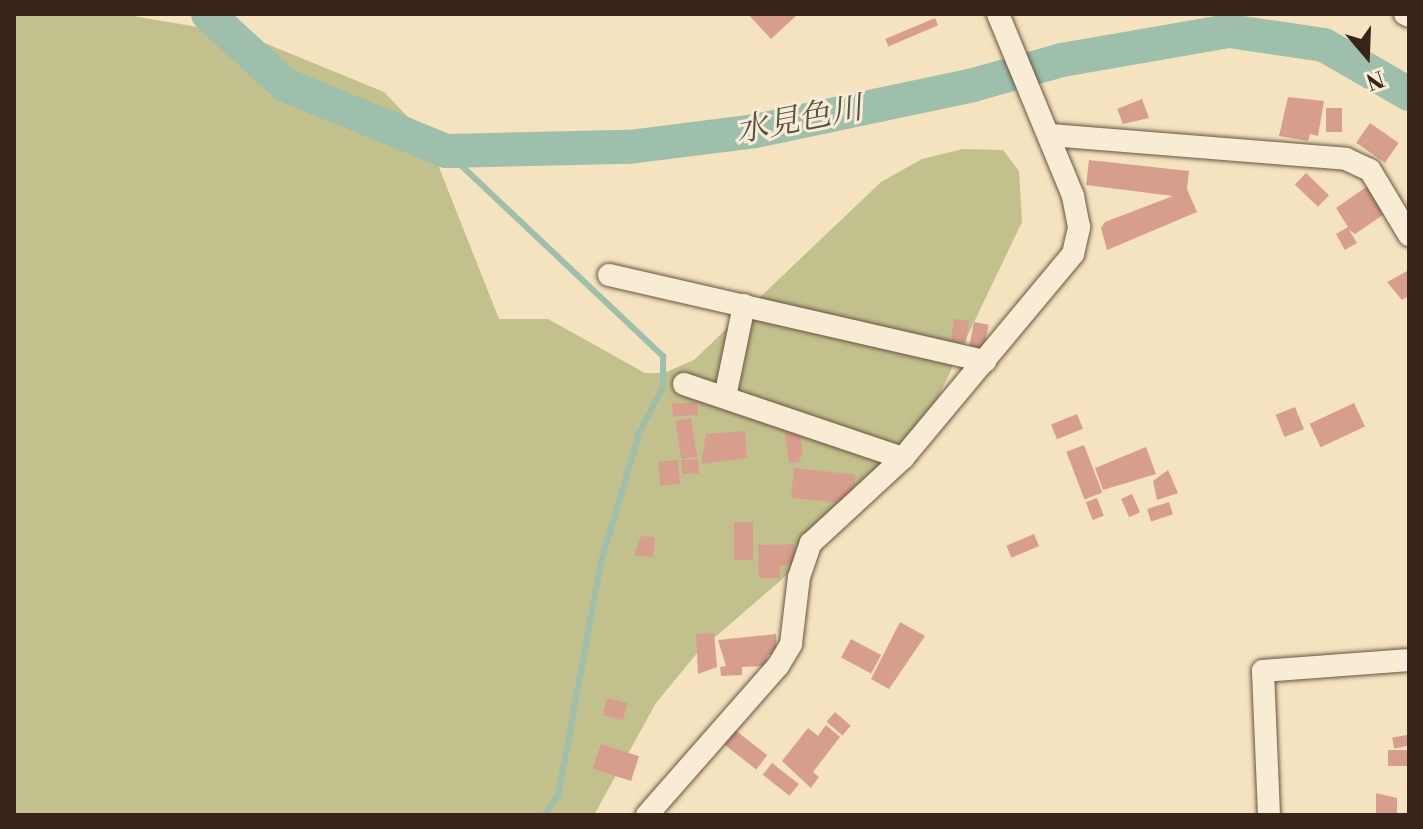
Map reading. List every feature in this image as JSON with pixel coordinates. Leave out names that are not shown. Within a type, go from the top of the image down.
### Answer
[{"type":"street","points":[[647,815],[778,666],[791,644],[799,577],[811,543],[903,458],[1073,254],[1079,227],[1076,211],[1050,135],[998,14]]},
{"type":"street","points":[[1050,135],[1346,159],[1370,170],[1409,235]]},
{"type":"street","points":[[609,275],[985,361]]},
{"type":"street","points":[[725,397],[744,305]]},
{"type":"street","points":[[684,384],[903,458]]},
{"type":"street","points":[[1269,815],[1263,671],[1409,660]]},
{"type":"shaded area","points":[[14,14],[121,14],[192,26],[267,44],[384,92],[427,137],[499,319],[548,319],[645,373],[664,373],[694,360],[881,182],[922,159],[963,149],[1003,150],[1019,171],[1022,222],[908,460],[864,508],[698,652],[656,703],[594,815],[14,815]]},
{"type":"building","points":[[748,14],[798,14],[771,39]]},
{"type":"building","points":[[935,18],[938,25],[888,46],[885,39]]},
{"type":"building","points":[[1288,97],[1324,101],[1318,136],[1310,134],[1308,141],[1279,136]]},
{"type":"building","points":[[1142,99],[1149,118],[1123,124],[1117,109]]},
{"type":"building","points":[[1326,108],[1342,108],[1342,132],[1326,132]]},
{"type":"building","points":[[1370,123],[1399,143],[1385,163],[1356,143]]},
{"type":"building","points":[[1089,160],[1189,171],[1187,189],[1197,212],[1107,250],[1101,228],[1105,222],[1173,196],[1086,185]]},
{"type":"building","points":[[1306,173],[1329,195],[1318,207],[1295,185]]},
{"type":"building","points":[[1372,183],[1390,210],[1355,234],[1349,230],[1357,243],[1345,250],[1336,234],[1348,227],[1336,208]]},
{"type":"building","points":[[1409,270],[1409,296],[1402,300],[1387,282]]},
{"type":"building","points":[[954,319],[969,321],[966,343],[951,341]]},
{"type":"building","points":[[974,322],[989,325],[984,349],[969,347]]},
{"type":"building","points":[[697,402],[698,415],[673,417],[672,404]]},
{"type":"building","points":[[1354,403],[1365,427],[1321,447],[1310,424]]},
{"type":"building","points":[[1295,407],[1304,429],[1285,437],[1276,415]]},
{"type":"building","points":[[1077,414],[1083,429],[1057,439],[1051,424]]},
{"type":"building","points":[[691,418],[697,457],[681,459],[675,421]]},
{"type":"building","points":[[745,431],[747,458],[701,464],[706,434]]},
{"type":"building","points":[[799,431],[803,452],[799,462],[789,463],[785,433]]},
{"type":"building","points":[[1084,445],[1102,493],[1085,499],[1066,452]]},
{"type":"building","points":[[1146,447],[1156,474],[1103,490],[1095,468]]},
{"type":"building","points":[[698,459],[699,473],[682,474],[681,460]]},
{"type":"building","points":[[678,460],[680,484],[660,486],[658,462]]},
{"type":"building","points":[[794,468],[856,474],[853,504],[791,498]]},
{"type":"building","points":[[1168,470],[1178,493],[1157,500],[1153,481]]},
{"type":"building","points":[[1132,494],[1140,512],[1129,517],[1121,499]]},
{"type":"building","points":[[1097,498],[1104,516],[1093,520],[1086,502]]},
{"type":"building","points":[[1169,502],[1173,514],[1151,521],[1147,509]]},
{"type":"building","points":[[734,522],[753,522],[753,560],[734,560]]},
{"type":"building","points":[[1034,534],[1039,546],[1011,558],[1006,546]]},
{"type":"building","points":[[641,536],[655,537],[653,557],[634,555]]},
{"type":"building","points":[[794,544],[795,565],[780,566],[780,578],[759,578],[758,545]]},
{"type":"building","points":[[900,622],[925,636],[889,689],[871,679]]},
{"type":"building","points":[[714,633],[717,667],[698,674],[696,634]]},
{"type":"building","points":[[776,634],[777,655],[768,655],[766,666],[742,667],[742,675],[721,676],[720,667],[726,666],[718,640]]},
{"type":"building","points":[[851,639],[881,655],[871,674],[841,658]]},
{"type":"building","points":[[607,698],[627,703],[623,721],[603,715]]},
{"type":"building","points":[[835,712],[851,726],[842,736],[826,722]]},
{"type":"building","points":[[826,725],[840,737],[813,772],[819,777],[811,788],[782,761],[808,728],[818,736]]},
{"type":"building","points":[[735,730],[767,755],[756,769],[724,744]]},
{"type":"building","points":[[1407,735],[1409,746],[1394,748],[1392,738]]},
{"type":"building","points":[[601,744],[639,756],[631,781],[593,769]]},
{"type":"building","points":[[1388,750],[1409,750],[1409,766],[1388,766]]},
{"type":"building","points":[[772,763],[799,784],[790,796],[763,775]]},
{"type":"building","points":[[1376,793],[1397,798],[1397,815],[1376,815]]},
{"type":"waterway","name":"水見色川","points":[[208,14],[285,85],[446,151],[629,147],[755,131],[973,85],[1062,60],[1229,31],[1324,45],[1409,94]]},
{"type":"waterway","points":[[446,151],[663,356],[663,387],[640,431],[601,562],[558,796],[544,815]]}]
